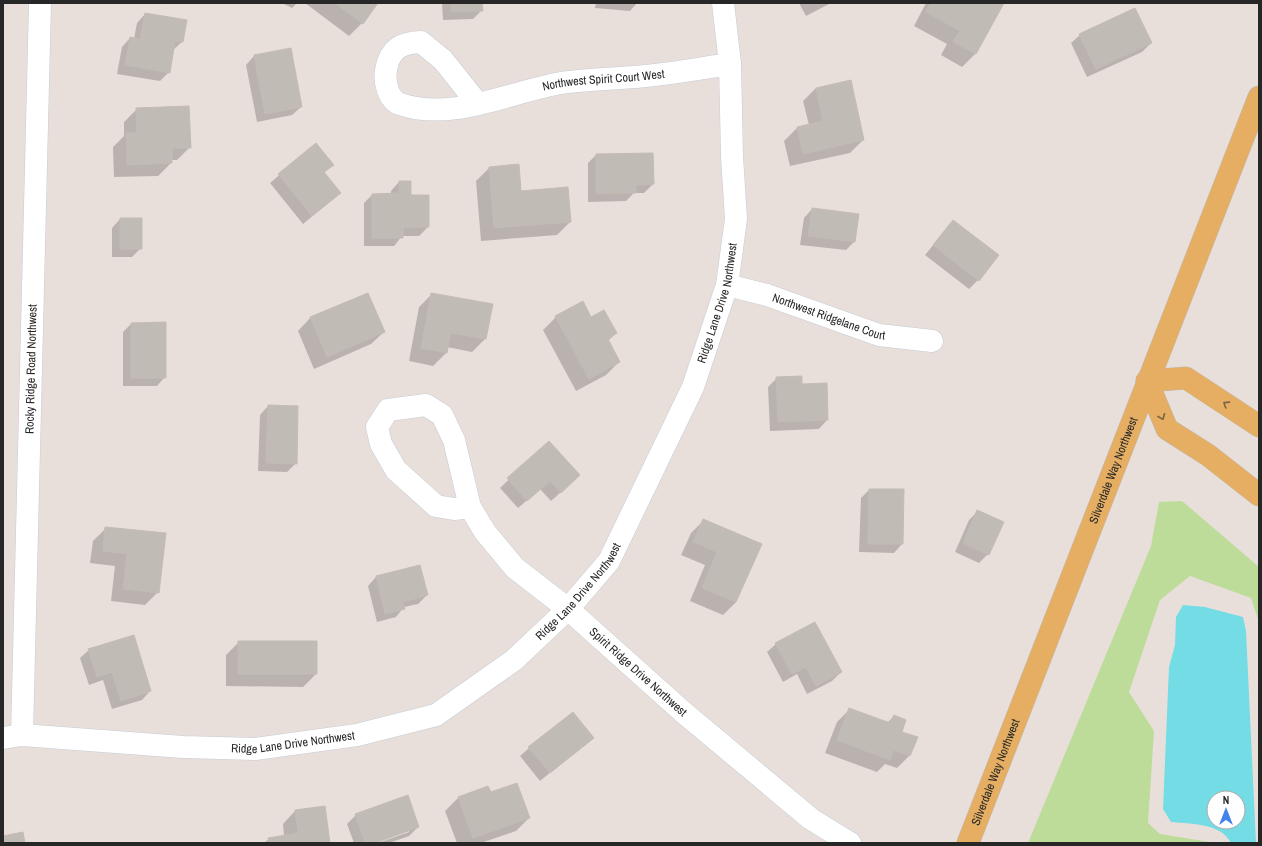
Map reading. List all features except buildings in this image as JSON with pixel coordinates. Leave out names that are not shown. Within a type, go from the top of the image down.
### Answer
[{"type":"main road","name":"Silverdale Way Northwest","points":[[968,843],[1259,97]]},
{"type":"main road","points":[[1259,426],[1186,378],[1147,381],[1167,429],[1208,455],[1259,495]]},
{"type":"street","name":"Rocky Ridge Road Northwest","points":[[13,737],[40,3]]},
{"type":"street","name":"Ridge Lane Drive Northwest","points":[[13,737],[183,748],[255,749],[358,736],[436,715],[514,660],[568,609],[609,561],[692,387],[727,285],[736,219],[732,156],[730,64],[723,3]]},
{"type":"street","name":"Northwest Spirit Court West","points":[[478,104],[561,83],[646,76],[730,64]]},
{"type":"street","name":"Northwest Ridgelane Court","points":[[727,285],[767,295],[879,334],[932,342]]},
{"type":"street","name":"Spirit Ridge Drive Northwest","points":[[470,507],[454,510],[436,506],[396,470],[381,444],[377,427],[388,410],[426,405],[442,415],[454,440],[470,507],[485,532],[514,568],[568,609],[683,712],[811,820],[850,843]]},
{"type":"green space","points":[[1182,501],[1259,567],[1259,622],[1251,598],[1190,576],[1160,600],[1129,692],[1154,731],[1148,823],[1160,834],[1216,843],[1028,843],[1151,546],[1159,502]]},
{"type":"water","points":[[1183,605],[1205,607],[1243,617],[1246,631],[1256,843],[1231,843],[1226,836],[1216,830],[1246,830],[1246,790],[1206,790],[1206,826],[1171,822],[1163,809],[1169,667],[1175,645],[1176,617]]}]
